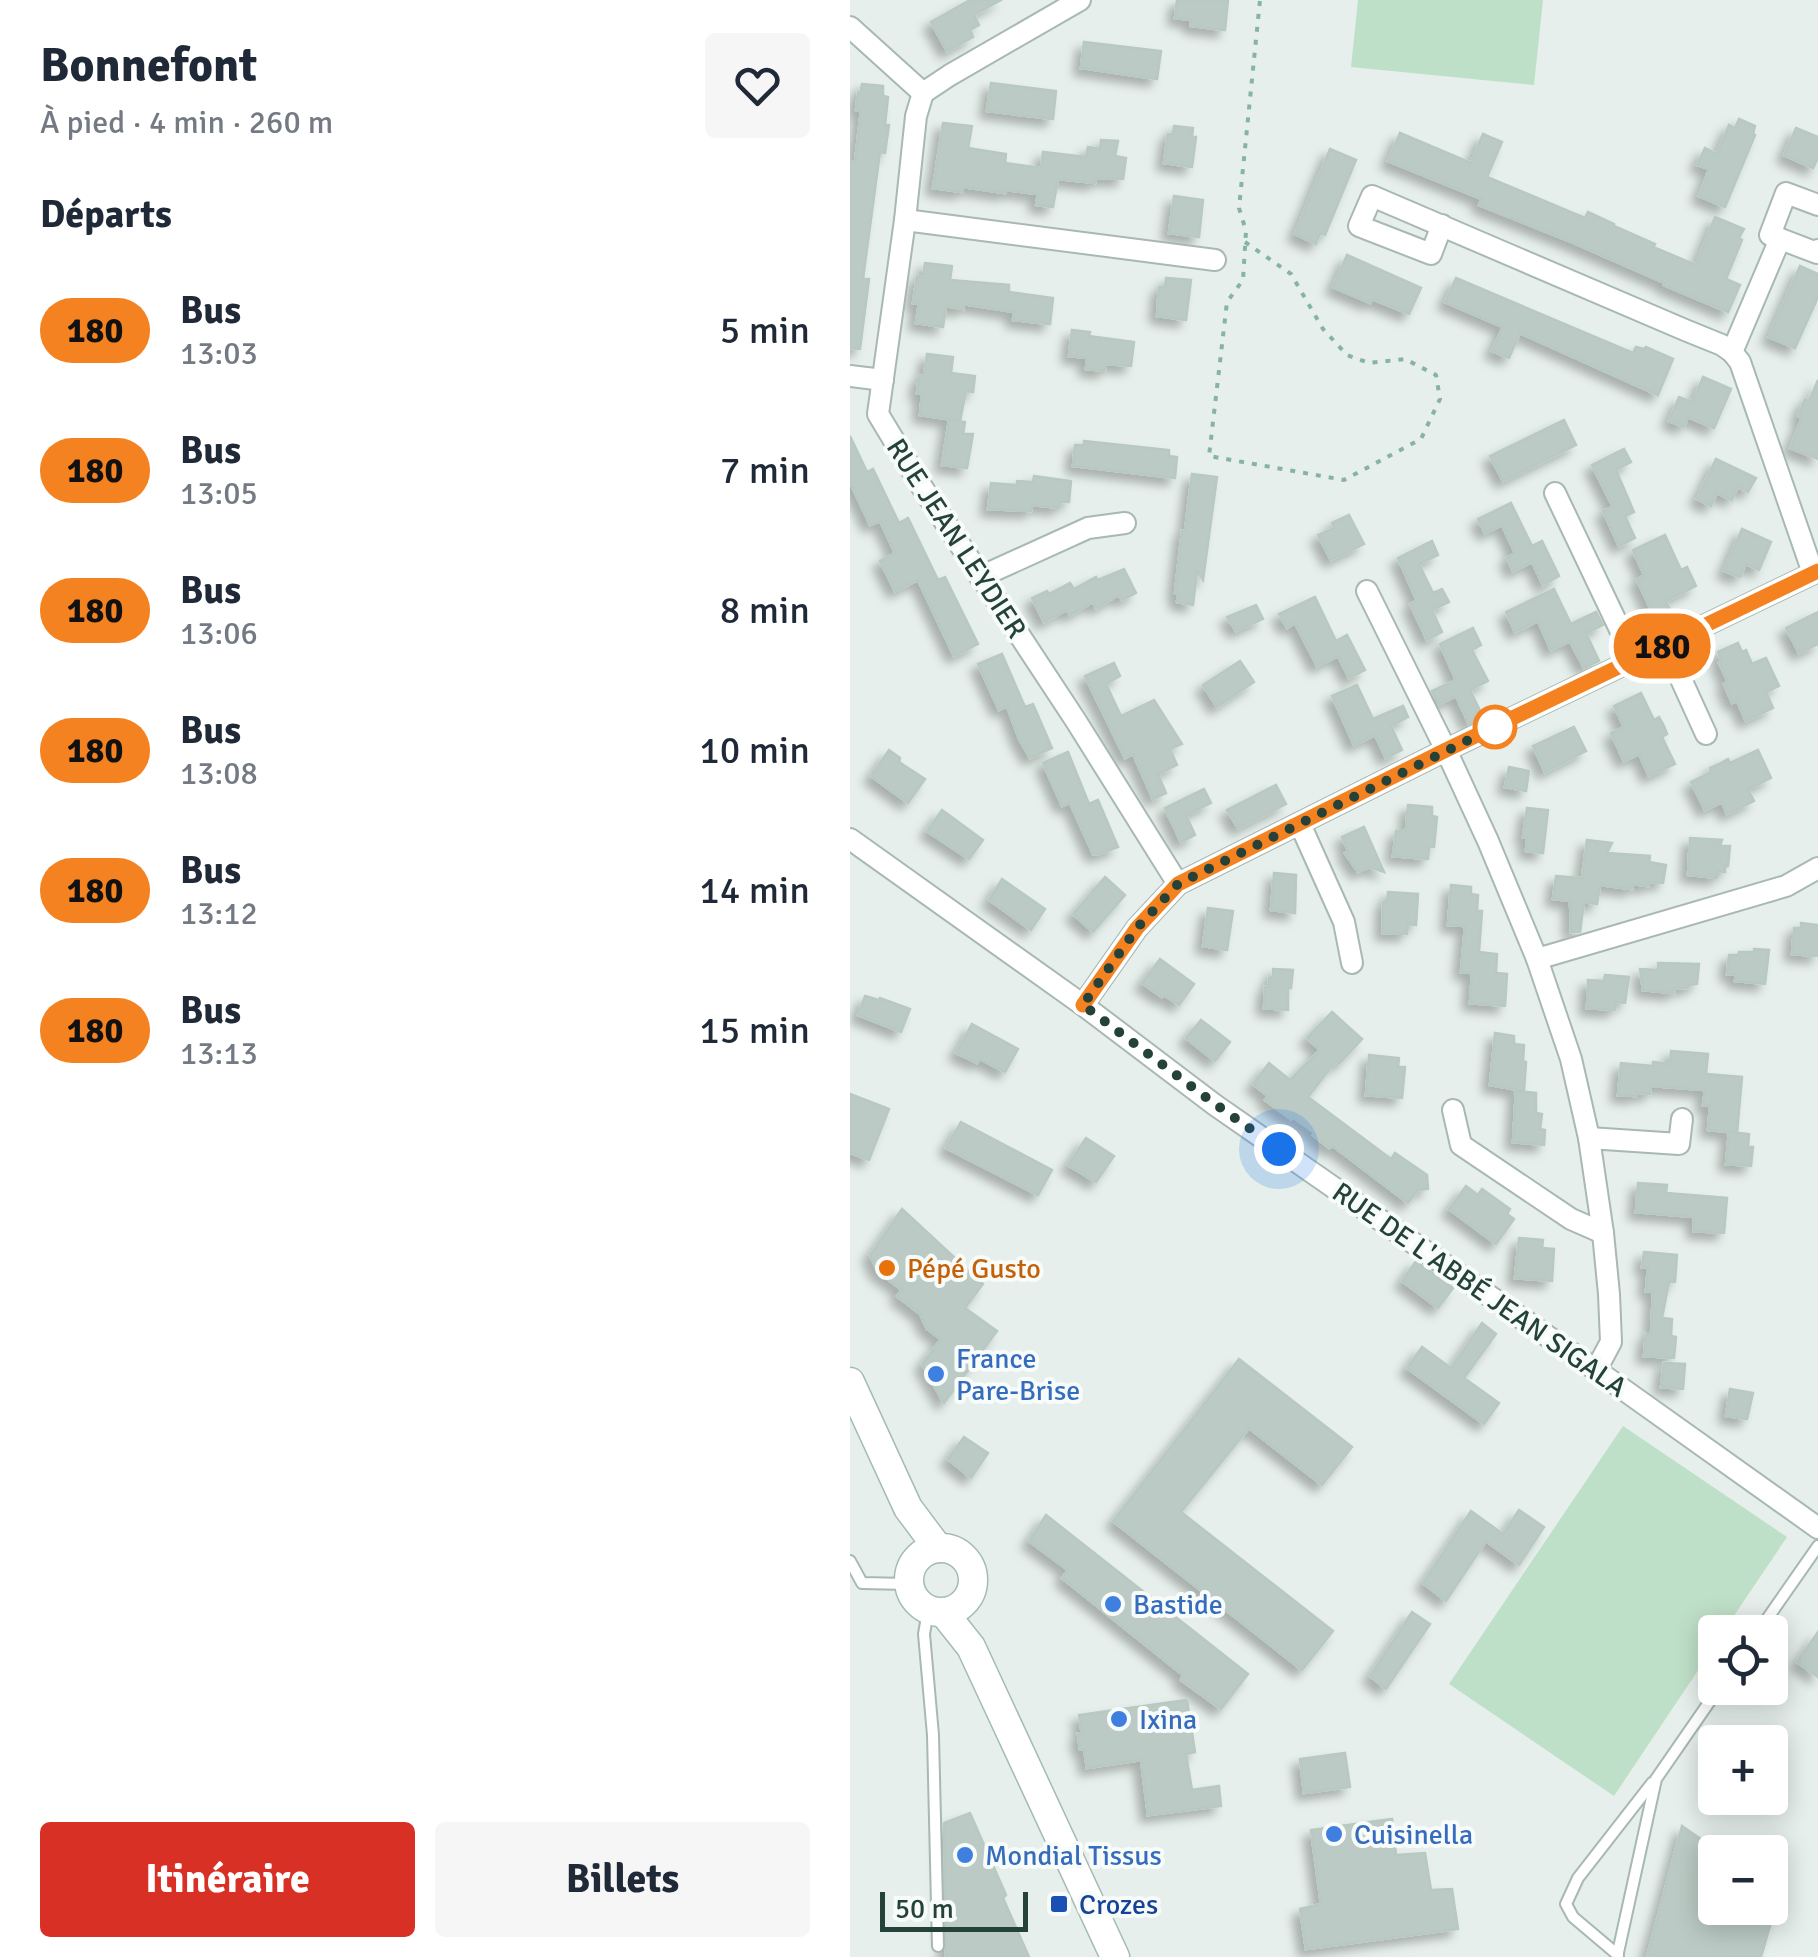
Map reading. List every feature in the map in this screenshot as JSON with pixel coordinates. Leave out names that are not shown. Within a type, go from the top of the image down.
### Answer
[{"type":"main road","points":[[850,1382],[908,1508],[938,1548]]},
{"type":"main road","points":[[908,1508],[909,1577],[916,1601],[936,1612],[971,1647],[1115,1957]]},
{"type":"main road","points":[[909,1577],[920,1554],[938,1548],[954,1550],[968,1561],[974,1577],[971,1647]]},
{"type":"main road","points":[[936,1612],[960,1607],[971,1594]]},
{"type":"street","points":[[850,27],[924,93],[1080,0]]},
{"type":"street","name":"RUE JEAN LEYDIER","points":[[924,93],[916,116],[878,414],[1178,884]]},
{"type":"street","points":[[1818,205],[1786,193],[1770,236],[1817,253],[1818,250]]},
{"type":"street","points":[[905,220],[1215,260]]},
{"type":"street","points":[[1083,1005],[1137,928],[1178,884],[1815,572],[1740,362],[1732,352],[1442,225]]},
{"type":"street","points":[[1732,352],[1780,239]]},
{"type":"street","points":[[850,376],[883,380]]},
{"type":"street","points":[[1555,493],[1634,660]]},
{"type":"street","points":[[980,577],[1088,528],[1125,523]]},
{"type":"street","points":[[1368,592],[1488,841],[1537,959],[1571,1059],[1590,1138],[1603,1232],[1611,1342],[1596,1370]]},
{"type":"street","points":[[1665,644],[1706,734]]},
{"type":"street","points":[[1300,824],[1344,922],[1352,962]]},
{"type":"street","name":"RUE DE L'ABBÉ JEAN SIGALA","points":[[850,839],[1215,1104],[1818,1528]]},
{"type":"street","points":[[1537,959],[1786,886],[1818,868]]},
{"type":"street","points":[[1453,1110],[1461,1145],[1571,1219],[1603,1232]]},
{"type":"street","points":[[1590,1138],[1679,1144],[1682,1119]]},
{"type":"lane","points":[[1770,1615],[1818,1546]]},
{"type":"lane","points":[[850,1562],[862,1583],[909,1577]]},
{"type":"lane","points":[[936,1612],[924,1634],[933,1735],[938,1946]]},
{"type":"lane","points":[[1656,1779],[1618,1956],[1573,1916],[1566,1904],[1578,1878],[1708,1705]]},
{"type":"path","points":[[1245,242],[1292,274],[1322,328],[1347,356],[1370,363],[1405,359],[1436,375],[1440,399],[1421,438],[1344,480],[1209,456],[1228,302],[1243,280],[1245,242],[1246,231],[1239,208],[1260,0]]},
{"type":"green space","points":[[1358,0],[1543,0],[1534,85],[1351,67]]},
{"type":"green space","points":[[1623,1426],[1787,1537],[1734,1615],[1698,1615],[1698,1670],[1614,1796],[1449,1684]]},
{"type":"building","points":[[970,0],[1001,0],[974,15],[979,25],[970,30],[973,37],[947,51],[931,22]]},
{"type":"building","points":[[1177,0],[1228,0],[1225,30],[1191,26],[1191,20],[1175,18]]},
{"type":"building","points":[[1084,42],[1161,51],[1157,79],[1081,68]]},
{"type":"building","points":[[991,83],[1056,91],[1053,119],[987,111]]},
{"type":"building","points":[[862,84],[883,86],[883,96],[888,97],[885,125],[889,125],[885,153],[880,152],[863,279],[869,279],[860,349],[850,348],[850,161],[855,162],[861,111],[856,110]]},
{"type":"building","points":[[1739,119],[1755,126],[1755,135],[1725,207],[1699,196],[1709,169],[1697,165],[1705,148],[1717,154],[1729,125],[1735,128]]},
{"type":"building","points":[[943,123],[972,126],[968,148],[1006,154],[1005,163],[1041,168],[1043,152],[1086,157],[1088,147],[1100,149],[1101,140],[1118,141],[1115,156],[1126,158],[1123,179],[1096,178],[1095,183],[1058,179],[1053,207],[1036,205],[1038,194],[933,188]]},
{"type":"building","points":[[1174,126],[1193,128],[1192,137],[1196,137],[1192,167],[1164,163],[1168,134],[1173,134]]},
{"type":"building","points":[[1796,128],[1818,137],[1818,158],[1813,168],[1784,155]]},
{"type":"building","points":[[1400,133],[1471,163],[1483,134],[1502,142],[1487,177],[1585,218],[1588,212],[1696,265],[1715,217],[1744,229],[1726,279],[1740,285],[1728,312],[1479,205],[1482,199],[1388,161]]},
{"type":"building","points":[[1330,149],[1356,160],[1325,235],[1320,233],[1316,244],[1295,234]]},
{"type":"building","points":[[1174,196],[1203,200],[1199,237],[1169,233]]},
{"type":"building","points":[[1347,255],[1421,288],[1409,314],[1333,287]]},
{"type":"building","points":[[925,263],[952,266],[950,280],[1009,285],[1009,292],[1053,298],[1050,324],[1013,320],[1014,312],[963,304],[963,309],[946,306],[943,327],[916,323],[919,303],[913,303],[917,276],[923,277]]},
{"type":"building","points":[[1800,266],[1818,274],[1818,297],[1795,348],[1769,337]]},
{"type":"building","points":[[1166,278],[1191,280],[1186,320],[1157,316],[1159,287],[1165,287]]},
{"type":"building","points":[[1456,278],[1633,353],[1636,347],[1646,347],[1673,359],[1658,395],[1520,333],[1509,358],[1492,351],[1503,327],[1445,302]]},
{"type":"building","points":[[1072,330],[1134,342],[1131,366],[1106,364],[1105,371],[1086,369],[1087,358],[1069,356]]},
{"type":"building","points":[[927,354],[953,357],[951,373],[975,376],[973,392],[966,391],[960,421],[920,415],[922,394],[917,393],[918,384],[919,376],[924,376]]},
{"type":"building","points":[[1703,377],[1731,389],[1714,428],[1688,417],[1684,427],[1669,421],[1679,397],[1693,402]]},
{"type":"building","points":[[1818,380],[1818,459],[1790,448],[1805,399],[1809,401]]},
{"type":"building","points":[[949,420],[965,422],[963,434],[973,434],[967,468],[942,465]]},
{"type":"building","points":[[1564,420],[1576,445],[1503,481],[1490,456]]},
{"type":"building","points":[[850,436],[867,472],[873,469],[899,523],[908,518],[938,580],[945,577],[978,644],[954,656],[918,580],[895,591],[880,561],[895,553],[880,521],[870,525],[850,482]]},
{"type":"building","points":[[1084,441],[1169,450],[1169,456],[1177,457],[1175,478],[1073,466],[1075,445],[1084,445]]},
{"type":"building","points":[[1624,449],[1631,462],[1616,470],[1634,512],[1625,516],[1635,538],[1619,546],[1603,511],[1613,507],[1592,465]]},
{"type":"building","points":[[1716,459],[1756,478],[1748,492],[1738,487],[1732,500],[1717,493],[1711,506],[1697,499]]},
{"type":"building","points":[[1192,474],[1217,477],[1203,580],[1197,571],[1193,605],[1177,602],[1175,593]]},
{"type":"building","points":[[1034,476],[1071,481],[1069,502],[1060,502],[1059,508],[1032,505],[1031,511],[988,509],[991,483],[1017,485],[1017,481],[1033,482]]},
{"type":"building","points":[[1511,503],[1532,546],[1542,541],[1559,576],[1543,585],[1532,562],[1513,571],[1507,558],[1515,553],[1502,525],[1485,533],[1478,519]]},
{"type":"building","points":[[1349,515],[1364,544],[1331,560],[1318,535]]},
{"type":"building","points":[[1742,529],[1771,542],[1759,570],[1746,564],[1740,577],[1724,571]]},
{"type":"building","points":[[1665,535],[1681,570],[1687,567],[1696,586],[1666,601],[1677,624],[1661,631],[1637,580],[1644,575],[1633,550]]},
{"type":"building","points":[[1432,541],[1438,555],[1419,564],[1433,593],[1442,589],[1449,602],[1432,610],[1442,632],[1427,640],[1410,604],[1417,601],[1398,558]]},
{"type":"building","points":[[1124,569],[1136,593],[1122,600],[1119,595],[1096,608],[1093,602],[1070,615],[1067,610],[1044,622],[1032,598],[1070,583],[1074,589]]},
{"type":"building","points":[[1554,589],[1571,624],[1596,612],[1603,625],[1586,633],[1599,661],[1584,668],[1570,641],[1551,650],[1538,621],[1515,632],[1506,612]]},
{"type":"building","points":[[1315,597],[1336,641],[1347,635],[1365,670],[1349,678],[1338,656],[1317,666],[1295,623],[1287,628],[1279,614]]},
{"type":"building","points":[[1256,605],[1263,619],[1236,631],[1227,617]]},
{"type":"building","points":[[1818,612],[1818,644],[1799,653],[1786,628]]},
{"type":"building","points":[[1473,628],[1481,645],[1472,650],[1488,681],[1470,690],[1483,717],[1469,724],[1456,696],[1439,704],[1432,691],[1456,680],[1440,644]]},
{"type":"building","points":[[1738,643],[1752,664],[1766,658],[1779,686],[1766,692],[1773,708],[1746,721],[1737,701],[1732,703],[1719,663],[1718,652]]},
{"type":"building","points":[[1002,654],[1025,707],[1033,704],[1052,748],[1030,758],[1007,706],[999,710],[978,664]]},
{"type":"building","points":[[1240,661],[1254,682],[1217,707],[1203,685]]},
{"type":"building","points":[[1114,663],[1120,676],[1106,684],[1121,716],[1154,700],[1182,744],[1170,749],[1177,765],[1158,774],[1166,793],[1153,799],[1133,754],[1125,758],[1085,676]]},
{"type":"building","points":[[1357,685],[1373,719],[1403,706],[1408,717],[1391,726],[1402,750],[1386,758],[1375,735],[1354,745],[1332,696]]},
{"type":"building","points":[[1641,693],[1654,720],[1659,717],[1664,726],[1667,734],[1662,737],[1675,764],[1649,776],[1639,754],[1624,761],[1611,733],[1624,727],[1614,706]]},
{"type":"building","points":[[1574,727],[1586,751],[1545,772],[1533,746]]},
{"type":"building","points":[[889,750],[900,758],[899,762],[925,779],[908,803],[871,776]]},
{"type":"building","points":[[1758,750],[1771,778],[1748,789],[1754,801],[1727,814],[1722,802],[1705,810],[1691,782],[1728,759],[1730,763]]},
{"type":"building","points":[[1068,752],[1089,804],[1098,800],[1118,847],[1093,854],[1070,803],[1062,806],[1043,763]]},
{"type":"building","points":[[1509,767],[1529,771],[1526,791],[1505,787]]},
{"type":"building","points":[[1276,785],[1286,804],[1238,828],[1227,810]]},
{"type":"building","points":[[1204,789],[1211,803],[1186,815],[1195,835],[1181,842],[1165,808]]},
{"type":"building","points":[[1408,805],[1432,807],[1432,816],[1437,817],[1434,847],[1429,847],[1428,859],[1393,856],[1396,831],[1406,830]]},
{"type":"building","points":[[1527,808],[1548,810],[1543,853],[1526,851],[1527,838],[1523,837]]},
{"type":"building","points":[[942,810],[983,840],[969,859],[927,831]]},
{"type":"building","points":[[1364,827],[1384,872],[1369,867],[1358,872],[1345,853],[1348,851],[1342,837]]},
{"type":"building","points":[[1690,838],[1722,840],[1720,846],[1730,846],[1725,872],[1718,871],[1717,878],[1688,875]]},
{"type":"building","points":[[1587,840],[1612,843],[1607,853],[1650,856],[1649,862],[1666,865],[1663,883],[1632,884],[1632,889],[1600,885],[1597,904],[1584,902],[1580,932],[1571,932],[1570,901],[1553,899],[1556,876],[1582,878]]},
{"type":"building","points":[[1274,873],[1296,875],[1295,913],[1271,910]]},
{"type":"building","points":[[1105,877],[1125,895],[1093,932],[1073,914]]},
{"type":"building","points":[[1002,879],[1045,909],[1031,930],[989,900]]},
{"type":"building","points":[[1451,885],[1471,887],[1471,894],[1478,895],[1477,911],[1482,911],[1479,952],[1497,954],[1496,973],[1507,974],[1505,1006],[1470,1003],[1472,973],[1461,972],[1465,926],[1448,925]]},
{"type":"building","points":[[1388,892],[1418,894],[1416,925],[1408,924],[1407,934],[1383,933],[1383,902],[1387,903]]},
{"type":"building","points":[[1208,908],[1233,911],[1227,950],[1203,946]]},
{"type":"building","points":[[1801,923],[1818,925],[1818,956],[1792,954],[1794,928],[1801,928]]},
{"type":"building","points":[[1769,950],[1765,984],[1735,981],[1736,974],[1727,974],[1729,955]]},
{"type":"building","points":[[1160,959],[1194,984],[1179,1005],[1142,983]]},
{"type":"building","points":[[1658,963],[1699,964],[1697,984],[1674,988],[1674,993],[1643,990],[1640,969],[1658,970]]},
{"type":"building","points":[[1273,969],[1293,970],[1288,1010],[1264,1008],[1265,987],[1269,987]]},
{"type":"building","points":[[1605,975],[1629,977],[1625,1003],[1616,1002],[1615,1010],[1587,1008],[1588,980],[1604,981]]},
{"type":"building","points":[[865,996],[910,1009],[901,1032],[858,1015]]},
{"type":"building","points":[[1332,1012],[1362,1039],[1339,1064],[1336,1061],[1308,1097],[1391,1159],[1395,1153],[1427,1175],[1428,1189],[1418,1190],[1408,1203],[1265,1100],[1268,1096],[1253,1084],[1269,1063],[1290,1080],[1320,1050],[1307,1038]]},
{"type":"building","points":[[1201,1020],[1230,1042],[1215,1061],[1186,1038]]},
{"type":"building","points":[[972,1024],[1018,1049],[1005,1072],[980,1059],[977,1063],[956,1053]]},
{"type":"building","points":[[1495,1033],[1514,1036],[1514,1044],[1524,1045],[1524,1091],[1490,1085]]},
{"type":"building","points":[[1671,1051],[1708,1054],[1706,1074],[1742,1077],[1737,1133],[1708,1130],[1710,1106],[1703,1105],[1705,1090],[1651,1086],[1650,1094],[1618,1095],[1621,1063],[1670,1064]]},
{"type":"building","points":[[1369,1055],[1399,1058],[1398,1067],[1405,1067],[1402,1098],[1366,1095]]},
{"type":"building","points":[[1516,1091],[1536,1093],[1536,1113],[1542,1114],[1540,1129],[1545,1130],[1544,1145],[1513,1142]]},
{"type":"building","points":[[850,1094],[889,1109],[869,1160],[850,1153]]},
{"type":"building","points":[[961,1122],[1052,1170],[1038,1195],[946,1148]]},
{"type":"building","points":[[1729,1132],[1749,1134],[1748,1147],[1753,1147],[1751,1166],[1726,1164]]},
{"type":"building","points":[[1086,1138],[1114,1156],[1096,1182],[1068,1165]]},
{"type":"building","points":[[1638,1183],[1667,1185],[1666,1193],[1727,1198],[1724,1233],[1694,1231],[1694,1217],[1636,1212]]},
{"type":"building","points":[[1466,1186],[1478,1195],[1482,1189],[1510,1209],[1507,1214],[1514,1219],[1496,1244],[1449,1209]]},
{"type":"building","points":[[902,1209],[983,1284],[965,1308],[997,1331],[944,1403],[922,1364],[941,1339],[927,1329],[920,1314],[897,1296],[902,1290],[878,1272],[870,1255]]},
{"type":"building","points":[[1519,1238],[1543,1240],[1542,1248],[1554,1249],[1552,1281],[1515,1278]]},
{"type":"building","points":[[1644,1252],[1677,1255],[1675,1282],[1669,1282],[1662,1318],[1672,1319],[1671,1336],[1676,1337],[1674,1358],[1644,1356],[1646,1334],[1651,1335],[1653,1291],[1646,1291],[1648,1267],[1642,1267]]},
{"type":"building","points":[[1416,1261],[1453,1288],[1438,1308],[1402,1281]]},
{"type":"building","points":[[1482,1323],[1496,1334],[1464,1378],[1499,1403],[1484,1424],[1407,1368],[1422,1347],[1451,1368]]},
{"type":"building","points":[[1239,1359],[1352,1447],[1322,1485],[1249,1428],[1181,1512],[1333,1631],[1302,1670],[1113,1521]]},
{"type":"building","points":[[1664,1363],[1685,1364],[1683,1389],[1661,1387]]},
{"type":"building","points":[[1730,1389],[1753,1393],[1747,1419],[1726,1416]]},
{"type":"building","points":[[964,1437],[988,1453],[971,1478],[948,1459]]},
{"type":"building","points":[[1519,1510],[1544,1527],[1519,1565],[1486,1541],[1446,1601],[1423,1583],[1471,1511],[1503,1534]]},
{"type":"building","points":[[1046,1515],[1248,1674],[1221,1709],[1181,1680],[1183,1675],[1062,1578],[1068,1570],[1029,1541]]},
{"type":"building","points":[[1412,1612],[1430,1624],[1386,1689],[1370,1676]]},
{"type":"building","points":[[1818,1632],[1818,1677],[1797,1662]]},
{"type":"building","points":[[1187,1700],[1195,1752],[1186,1754],[1192,1790],[1219,1786],[1221,1806],[1148,1815],[1141,1760],[1087,1768],[1084,1749],[1080,1749],[1079,1715]]},
{"type":"building","points":[[1345,1753],[1350,1787],[1304,1793],[1300,1759]]},
{"type":"building","name":"Mondial Tissus","points":[[970,1813],[1029,1957],[946,1957],[944,1823]]},
{"type":"building","points":[[1392,1819],[1396,1855],[1425,1853],[1431,1890],[1452,1889],[1458,1929],[1306,1949],[1300,1909],[1321,1904],[1311,1830]]},
{"type":"building","points":[[1682,1826],[1698,1837],[1698,1925],[1770,1925],[1761,1957],[1647,1957]]},
{"type":"bus line","name":"180","points":[[1083,1005],[1137,928],[1178,884],[1818,571]]},
{"type":"place","name":"Pépé Gusto","points":[[887,1268]]},
{"type":"place","name":"France Pare-Brise","points":[[936,1374]]},
{"type":"place","name":"Bastide","points":[[1113,1604]]},
{"type":"place","name":"Ixina","points":[[1119,1719]]},
{"type":"place","name":"Cuisinella","points":[[1334,1834]]},
{"type":"place","name":"Mondial Tissus","points":[[965,1855]]},
{"type":"place","name":"Crozes","points":[[1059,1904]]},
{"type":"route","points":[[1279,1149],[1083,1005],[1137,928],[1178,884],[1495,727]]}]
